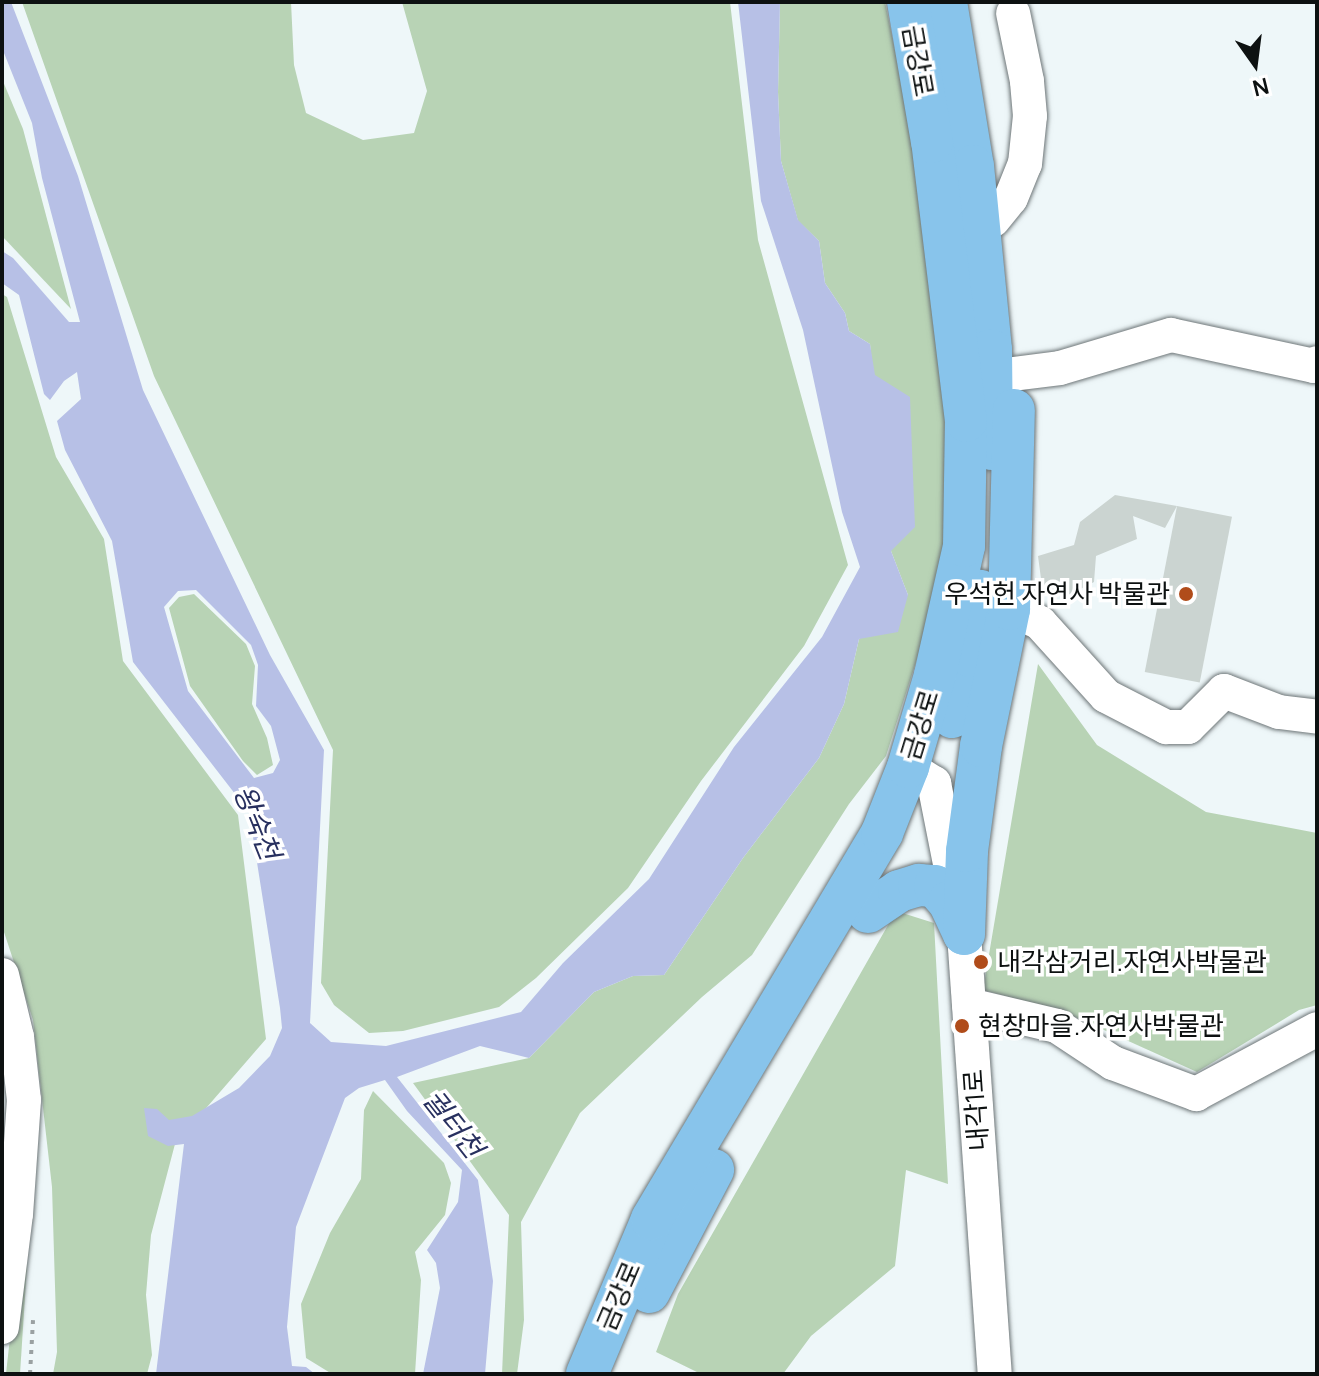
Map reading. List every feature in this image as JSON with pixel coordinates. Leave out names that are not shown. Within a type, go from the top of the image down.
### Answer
[{"type":"main road","name":"금강로","points":[[615,1374],[655,1277],[707,1179],[900,855],[921,775],[935,675],[964,546],[966,421],[932,142],[908,2]]},
{"type":"main road","name":"금강로","points":[[587,1374],[652,1219],[882,833],[921,775],[970,656],[993,504],[991,350],[973,166],[946,2]]},
{"type":"main road","points":[[964,934],[967,851],[981,746],[1009,609],[1015,457],[1012,338],[993,220],[973,166]]},
{"type":"main road","points":[[868,912],[899,891],[919,885],[935,886],[949,902],[964,934]]},
{"type":"street","points":[[993,220],[1011,198],[1025,164],[1030,116],[1027,81],[1013,13]]},
{"type":"street","points":[[1013,374],[1060,368],[1171,335],[1314,366],[1317,363]]},
{"type":"street","points":[[1009,609],[1040,623],[1106,696],[1166,727],[1188,727],[1224,691],[1279,712],[1317,717]]},
{"type":"street","name":"내각1로","points":[[921,775],[964,934],[995,1374]]},
{"type":"street","points":[[2,975],[17,1037],[24,1100],[23,1142],[2,1327]]},
{"type":"street","points":[[969,1005],[1057,1026],[1113,1063],[1196,1094],[1317,1029]]},
{"type":"green space","points":[[22,2],[291,2],[294,65],[306,113],[363,140],[414,133],[427,91],[402,2],[730,2],[758,240],[848,565],[804,646],[701,781],[628,888],[536,978],[499,1007],[403,1031],[369,1033],[334,1005],[321,983],[333,750],[154,376]]},
{"type":"green space","points":[[780,2],[885,2],[915,148],[949,430],[953,546],[886,756],[849,804],[752,955],[702,997],[580,1113],[521,1222],[524,1320],[517,1374],[502,1374],[509,1215],[413,1083],[529,1058],[594,992],[633,976],[664,975],[743,858],[819,758],[844,704],[859,639],[908,595],[891,551],[870,344],[849,331],[845,313],[825,283],[819,241],[798,221],[781,161],[778,92]]},
{"type":"green space","points":[[2,79],[23,129],[71,309],[2,236]]},
{"type":"green space","points":[[2,294],[7,297],[56,457],[104,539],[123,661],[238,815],[266,1039],[175,1144],[151,1235],[146,1295],[152,1355],[147,1374],[53,1374],[57,1352],[52,1187],[33,1020],[2,926]]},
{"type":"green space","points":[[194,594],[246,644],[255,666],[252,704],[267,738],[273,765],[257,775],[243,761],[190,686],[169,608],[179,597]]},
{"type":"green space","points":[[1038,664],[1097,745],[1206,812],[1317,833],[1317,1005],[1299,1010],[1197,1072],[1064,1012],[983,990]]},
{"type":"green space","points":[[896,911],[934,923],[948,1184],[906,1170],[895,1266],[811,1336],[783,1374],[701,1374],[656,1352],[678,1294]]},
{"type":"green space","points":[[373,1091],[444,1163],[451,1183],[445,1215],[415,1252],[421,1280],[415,1374],[332,1374],[306,1358],[301,1304],[330,1233],[361,1179],[364,1110]]},
{"type":"green space","points":[[24,1210],[27,1266],[20,1374],[6,1374]]},
{"type":"water","name":"왕숙천","points":[[2,2],[11,2],[78,176],[143,390],[270,655],[324,750],[310,1023],[331,1042],[386,1046],[521,1012],[563,963],[649,879],[734,747],[822,637],[860,567],[842,512],[803,330],[761,201],[738,2],[780,2],[778,92],[781,161],[798,220],[819,241],[825,283],[845,313],[849,331],[870,344],[875,375],[910,397],[915,527],[891,551],[908,595],[898,632],[859,639],[844,704],[819,758],[743,858],[664,975],[633,976],[594,992],[529,1058],[480,1046],[397,1077],[478,1180],[493,1281],[485,1374],[423,1374],[440,1288],[436,1263],[427,1250],[458,1202],[462,1170],[407,1111],[385,1080],[359,1088],[345,1098],[296,1227],[287,1327],[292,1366],[306,1367],[315,1374],[156,1374],[184,1144],[168,1146],[148,1136],[144,1108],[157,1109],[169,1120],[192,1116],[239,1088],[270,1056],[282,1028],[280,1008],[249,812],[133,662],[112,541],[65,450],[57,421],[81,399],[77,372],[64,381],[50,400],[44,394],[19,295],[2,283],[2,251],[13,258],[69,322],[80,322],[42,178],[32,123],[2,48]],"holes":[[[196,590],[251,645],[258,665],[256,706],[271,726],[280,760],[273,773],[254,778],[188,691],[164,607],[178,591]]]},
{"type":"building","points":[[1115,495],[1177,506],[1165,528],[1133,516],[1137,539],[1096,556],[1094,582],[1069,595],[1043,594],[1038,556],[1074,545],[1080,522]]},
{"type":"building","name":"우석헌 자연사 박물관","points":[[1177,506],[1232,517],[1200,683],[1145,672]]},
{"type":"place","name":"우석헌 자연사 박물관","points":[[1186,594]]},
{"type":"place","name":"내각삼거리.자연사박물관","points":[[981,962]]},
{"type":"place","name":"현창마을.자연사박물관","points":[[962,1026]]},
{"type":"water label","name":"궐터천","points":[[454,1123]]}]
